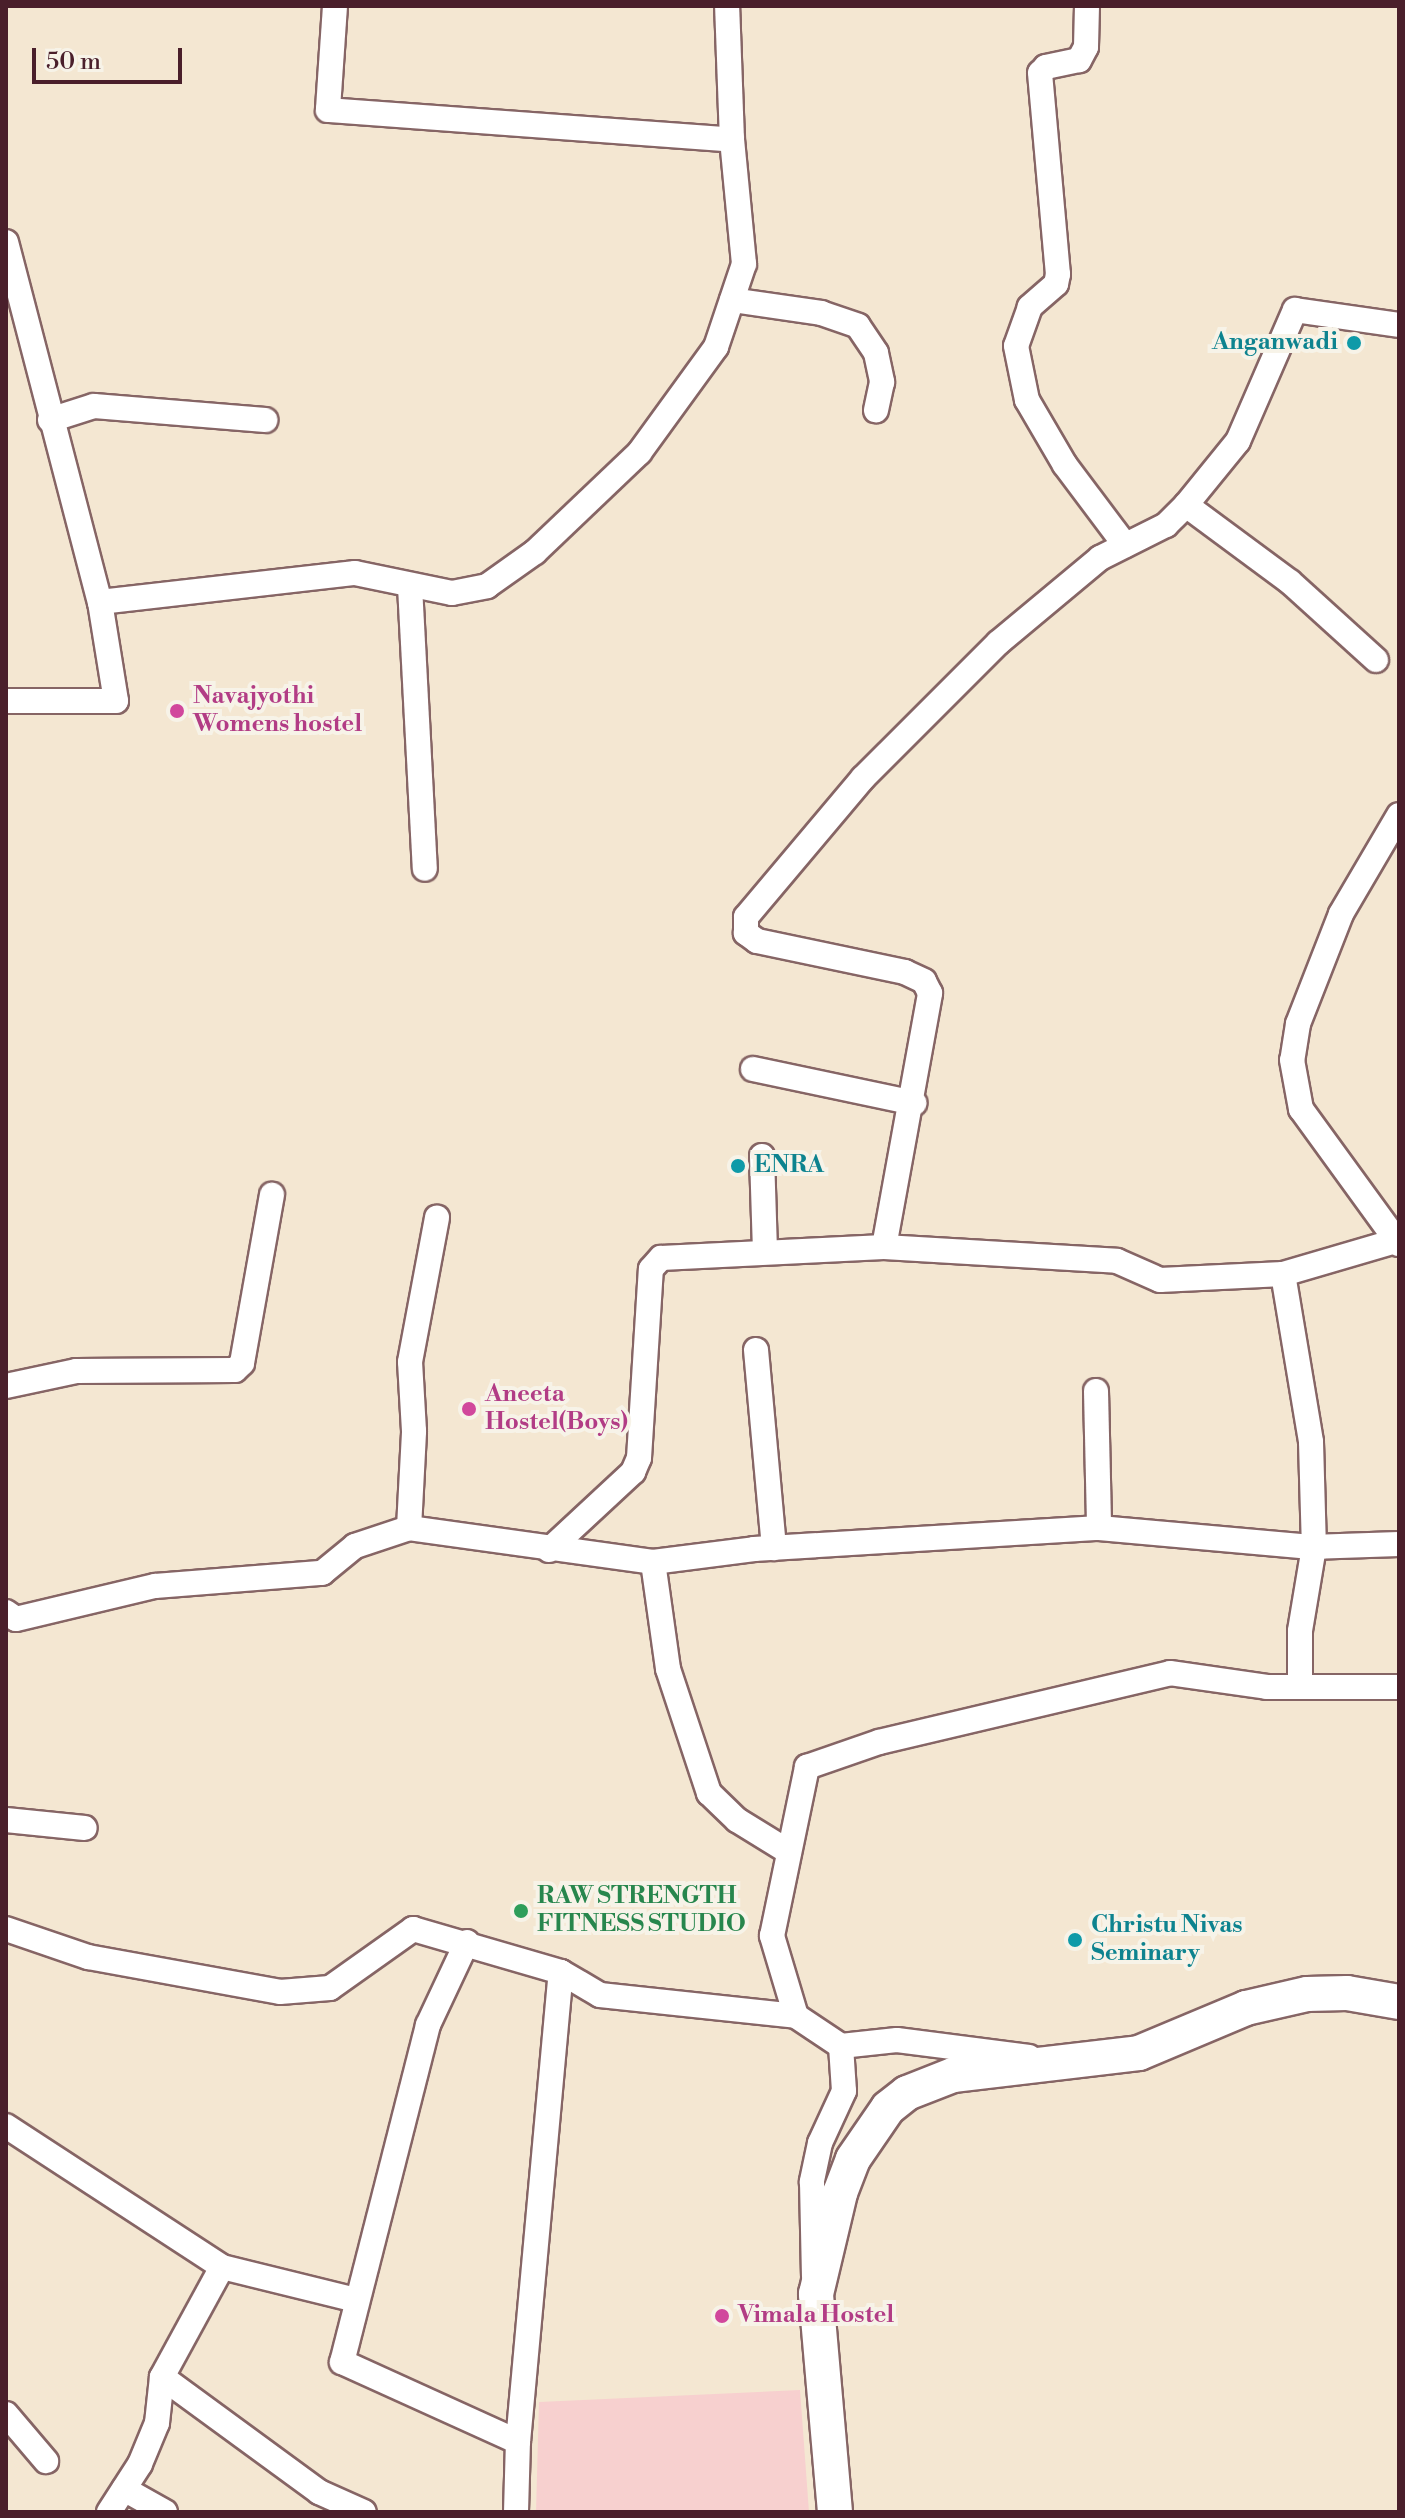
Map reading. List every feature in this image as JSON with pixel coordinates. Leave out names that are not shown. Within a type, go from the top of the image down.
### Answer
[{"type":"main road","points":[[835,2512],[816,2294],[840,2193],[853,2159],[888,2108],[907,2093],[953,2075],[1007,2065],[1075,2063],[1139,2053],[1246,2008],[1307,1994],[1347,1993],[1399,2002]]},
{"type":"street","points":[[335,6],[328,110],[732,140]]},
{"type":"street","points":[[100,602],[311,574],[355,573],[452,593],[487,586],[535,552],[639,453],[716,347],[744,264],[732,140],[727,6]]},
{"type":"street","points":[[1087,6],[1086,47],[1079,60],[1046,67],[1040,73],[1058,274],[1056,284],[1030,307],[1016,346],[1027,400],[1065,465],[1125,545]]},
{"type":"street","points":[[6,242],[9,273],[100,602],[116,701],[6,701]]},
{"type":"street","points":[[732,300],[821,313],[858,326],[876,353],[882,382],[876,410]]},
{"type":"street","points":[[884,1247],[914,1103],[930,993],[924,981],[905,972],[757,941],[746,933],[746,917],[817,829],[939,698],[1100,558],[1166,525],[1186,505],[1238,441],[1295,310],[1399,325]]},
{"type":"street","points":[[50,420],[94,406],[265,420]]},
{"type":"street","points":[[1186,505],[1290,582],[1376,660]]},
{"type":"street","points":[[410,586],[425,869]]},
{"type":"street","points":[[549,1550],[633,1472],[639,1458],[654,1261],[765,1250],[884,1247],[1117,1261],[1160,1280],[1283,1274],[1398,1242],[1301,1109],[1292,1060],[1298,1024],[1341,914],[1399,815]]},
{"type":"street","points":[[753,1069],[914,1103]]},
{"type":"street","points":[[762,1156],[765,1250]]},
{"type":"street","points":[[6,1386],[76,1371],[235,1370],[242,1363],[272,1195]]},
{"type":"street","points":[[409,1528],[414,1431],[410,1362],[437,1218]]},
{"type":"street","points":[[1283,1274],[1311,1442],[1314,1547],[1300,1631],[1300,1687]]},
{"type":"street","points":[[756,1350],[774,1548]]},
{"type":"street","points":[[1096,1391],[1099,1528]]},
{"type":"street","points":[[6,1612],[16,1619],[155,1586],[322,1573],[355,1546],[409,1528],[549,1550],[653,1562],[774,1548],[1099,1528],[1314,1547],[1399,1544]]},
{"type":"street","points":[[653,1562],[668,1669],[709,1793],[737,1820],[789,1852]]},
{"type":"street","points":[[796,2016],[772,1936],[807,1767],[879,1742],[1170,1673],[1300,1687],[1399,1687]]},
{"type":"street","points":[[6,1820],[85,1828]]},
{"type":"street","points":[[6,1929],[88,1957],[280,1992],[330,1988],[413,1929],[467,1942],[561,1972],[600,1995],[796,2016],[841,2046],[897,2040],[1075,2063]]},
{"type":"street","points":[[467,1942],[428,2025],[342,2362],[518,2442]]},
{"type":"street","points":[[516,2512],[518,2442],[561,1972]]},
{"type":"street","points":[[816,2294],[809,2221],[812,2182],[820,2143],[844,2091],[841,2046]]},
{"type":"street","points":[[6,2126],[222,2267],[356,2300]]},
{"type":"street","points":[[109,2512],[157,2423],[162,2377],[222,2267]]},
{"type":"street","points":[[162,2377],[319,2492],[364,2512]]},
{"type":"street","points":[[6,2414],[46,2461]]},
{"type":"street","points":[[124,2489],[165,2512]]},
{"type":"shaded area","points":[[800,2390],[809,2512],[536,2512],[539,2402]]},
{"type":"place","name":"Anganwadi","points":[[1354,343]]},
{"type":"place","name":"Navajyothi Womens hostel","points":[[177,711]]},
{"type":"place","name":"ENRA","points":[[738,1166]]},
{"type":"place","name":"Aneeta Hostel(Boys)","points":[[469,1409]]},
{"type":"place","name":"RAW STRENGTH FITNESS STUDIO","points":[[521,1911]]},
{"type":"place","name":"Christu Nivas Seminary","points":[[1075,1940]]},
{"type":"place","name":"Vimala Hostel","points":[[722,2316]]}]
